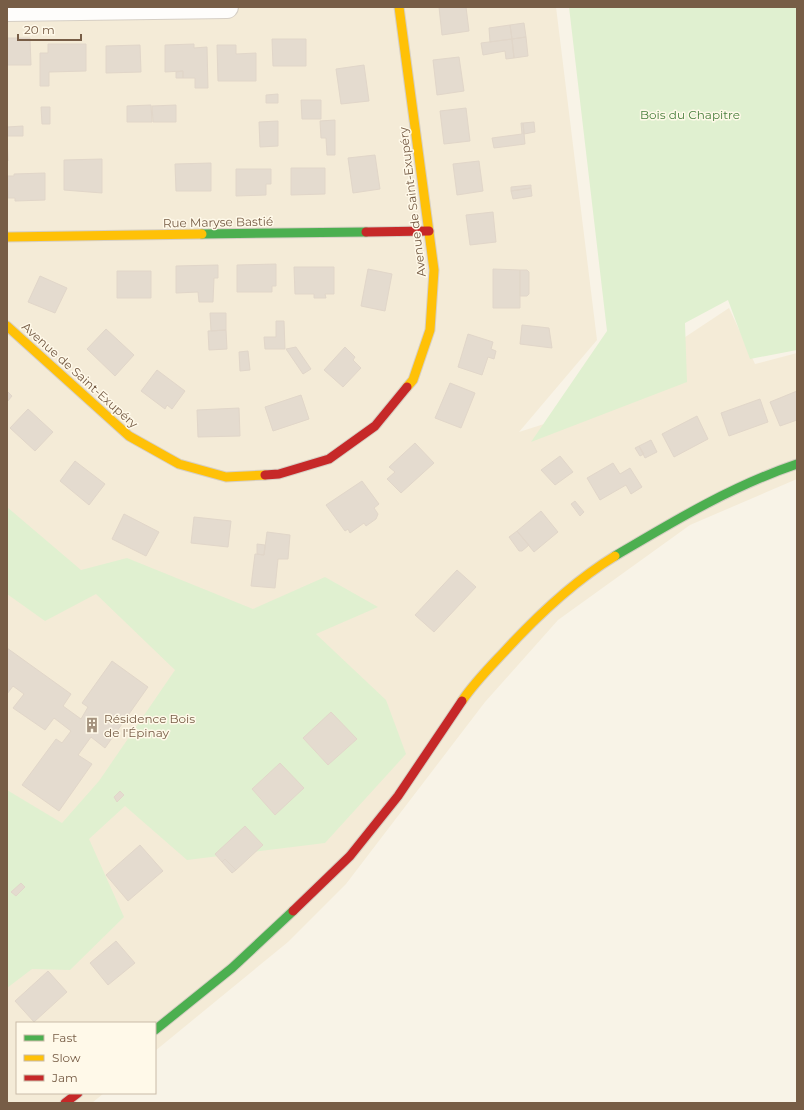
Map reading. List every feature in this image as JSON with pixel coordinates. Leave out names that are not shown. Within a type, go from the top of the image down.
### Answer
[{"type":"street","points":[[7,10],[227,7]]},
{"type":"street","name":"Avenue de Saint-Exupéry","points":[[7,326],[129,436],[179,464],[226,477],[279,474],[329,459],[375,426],[413,380],[430,330],[434,270],[399,7]]},
{"type":"street","name":"Rue Maryse Bastié","points":[[7,237],[429,231]]},
{"type":"street","points":[[156,1029],[232,968],[296,909],[350,856],[398,796],[473,684],[527,627],[591,571],[697,508],[762,476],[797,464]]},
{"type":"street","points":[[65,1103],[77,1094]]},
{"type":"shaded area","points":[[7,7],[556,7],[597,340],[519,432],[563,418],[729,308],[755,364],[797,353],[797,479],[690,525],[558,620],[485,702],[346,884],[288,942],[156,1050],[156,1022],[16,1022],[16,1094],[103,1094],[92,1103],[7,1103]]},
{"type":"green space","name":"Bois du Chapitre","points":[[569,7],[797,7],[797,350],[750,359],[728,300],[685,323],[687,382],[531,442],[607,331]]},
{"type":"green space","points":[[7,507],[81,570],[127,558],[253,609],[325,577],[378,607],[316,634],[386,700],[406,754],[325,843],[187,860],[125,806],[89,839],[124,917],[70,970],[32,969],[7,988],[7,790],[62,823],[99,781],[175,670],[96,594],[45,621],[7,594]]},
{"type":"building","points":[[439,7],[466,7],[469,31],[442,35]]},
{"type":"building","points":[[524,23],[526,37],[512,39],[510,25]]},
{"type":"building","points":[[510,25],[512,39],[490,42],[489,28]]},
{"type":"building","points":[[526,37],[528,56],[514,58],[512,39]]},
{"type":"building","points":[[7,38],[30,38],[31,65],[7,65]]},
{"type":"building","points":[[272,39],[306,39],[306,66],[273,66]]},
{"type":"building","points":[[512,39],[514,58],[506,59],[505,51],[483,55],[481,43]]},
{"type":"building","points":[[48,44],[86,44],[86,71],[49,72],[49,86],[40,86],[40,53],[48,53]]},
{"type":"building","points":[[194,44],[194,48],[207,47],[208,88],[195,88],[195,78],[183,78],[183,71],[165,72],[165,45]]},
{"type":"building","points":[[140,45],[141,72],[106,73],[106,46]]},
{"type":"building","points":[[217,45],[236,45],[236,54],[256,53],[256,81],[218,81]]},
{"type":"building","points":[[459,57],[464,91],[437,95],[433,60]]},
{"type":"building","points":[[364,65],[369,101],[341,104],[336,69]]},
{"type":"building","points":[[183,71],[183,78],[176,78],[176,72]]},
{"type":"building","points":[[278,94],[278,103],[266,103],[266,95]]},
{"type":"building","points":[[301,100],[321,100],[321,119],[302,119]]},
{"type":"building","points":[[151,105],[152,122],[127,122],[127,106]]},
{"type":"building","points":[[176,105],[176,122],[153,122],[152,106]]},
{"type":"building","points":[[41,107],[50,107],[50,124],[42,124]]},
{"type":"building","points":[[466,108],[470,141],[444,144],[440,111]]},
{"type":"building","points":[[335,120],[335,155],[327,155],[326,138],[321,138],[320,121]]},
{"type":"building","points":[[278,121],[278,146],[260,147],[259,122]]},
{"type":"building","points":[[534,122],[535,132],[524,134],[523,123]]},
{"type":"building","points":[[521,123],[523,123],[525,144],[494,148],[492,138],[522,134]]},
{"type":"building","points":[[23,126],[23,136],[7,136],[7,127]]},
{"type":"building","points":[[7,136],[8,161],[7,161]]},
{"type":"building","points":[[375,155],[380,189],[353,193],[348,158]]},
{"type":"building","points":[[102,159],[102,193],[64,190],[64,160]]},
{"type":"building","points":[[479,161],[483,191],[457,195],[453,164]]},
{"type":"building","points":[[211,163],[211,191],[176,191],[175,164]]},
{"type":"building","points":[[291,168],[325,168],[325,194],[291,195]]},
{"type":"building","points":[[236,169],[271,169],[271,184],[266,184],[266,195],[236,196]]},
{"type":"building","points":[[45,173],[45,200],[15,201],[15,198],[8,198],[7,176],[14,176],[14,174]]},
{"type":"building","points":[[531,185],[531,188],[511,191],[511,187]]},
{"type":"building","points":[[531,188],[532,196],[513,199],[511,191]]},
{"type":"building","points":[[493,212],[496,242],[470,245],[466,215]]},
{"type":"building","points":[[276,264],[276,286],[272,286],[272,292],[237,292],[237,265]]},
{"type":"building","points":[[218,265],[218,278],[214,278],[213,302],[199,302],[198,292],[176,293],[176,266]]},
{"type":"building","points":[[294,267],[334,267],[334,294],[325,294],[326,298],[314,298],[314,294],[295,294]]},
{"type":"building","points":[[368,269],[392,274],[385,311],[361,306]]},
{"type":"building","points":[[493,269],[520,270],[520,308],[493,308]]},
{"type":"building","points":[[520,270],[527,270],[529,272],[529,294],[527,296],[520,296]]},
{"type":"building","points":[[117,271],[151,271],[151,298],[117,298]]},
{"type":"building","points":[[40,276],[67,288],[55,313],[28,302]]},
{"type":"building","points":[[210,313],[226,313],[226,330],[211,331]]},
{"type":"building","points":[[276,321],[284,321],[285,349],[265,349],[264,337],[276,337]]},
{"type":"building","points":[[522,325],[549,328],[552,348],[520,344]]},
{"type":"building","points":[[106,329],[134,355],[115,376],[87,349]]},
{"type":"building","points":[[226,330],[227,349],[209,350],[208,331]]},
{"type":"building","points":[[468,334],[493,342],[491,349],[496,351],[494,359],[488,357],[482,375],[458,367]]},
{"type":"building","points":[[296,347],[311,369],[303,374],[286,349]]},
{"type":"building","points":[[345,347],[355,357],[353,360],[361,368],[343,387],[324,370]]},
{"type":"building","points":[[248,351],[250,370],[240,371],[239,352]]},
{"type":"building","points":[[157,370],[185,391],[172,409],[167,405],[165,409],[141,391]]},
{"type":"building","points":[[450,383],[475,393],[461,428],[435,418]]},
{"type":"building","points":[[7,391],[12,396],[7,402]]},
{"type":"building","points":[[797,391],[797,420],[780,426],[770,402]]},
{"type":"building","points":[[301,395],[309,419],[273,431],[265,407]]},
{"type":"building","points":[[760,399],[768,422],[729,436],[721,413]]},
{"type":"building","points":[[239,408],[240,436],[198,437],[197,410]]},
{"type":"building","points":[[28,409],[53,432],[35,451],[10,428]]},
{"type":"building","points":[[697,416],[708,439],[674,457],[662,434]]},
{"type":"building","points":[[651,440],[657,452],[645,458],[639,446]]},
{"type":"building","points":[[415,443],[434,463],[401,493],[387,479],[395,472],[389,467]]},
{"type":"building","points":[[639,446],[644,454],[640,456],[635,448]]},
{"type":"building","points":[[560,456],[573,472],[555,485],[541,470]]},
{"type":"building","points":[[75,461],[105,484],[89,505],[60,481]]},
{"type":"building","points":[[613,463],[620,474],[630,468],[642,487],[631,494],[626,485],[600,500],[587,478]]},
{"type":"building","points":[[362,481],[379,504],[374,508],[378,514],[376,519],[366,526],[364,523],[350,533],[348,529],[345,531],[326,505]]},
{"type":"building","points":[[575,501],[584,512],[580,516],[571,504]]},
{"type":"building","points":[[541,511],[558,532],[534,552],[517,531]]},
{"type":"building","points":[[124,514],[159,532],[146,556],[112,539]]},
{"type":"building","points":[[194,517],[231,521],[228,547],[191,543]]},
{"type":"building","points":[[517,531],[529,545],[522,551],[519,551],[509,537]]},
{"type":"building","points":[[267,532],[290,535],[288,559],[278,559],[275,588],[251,586],[255,554],[264,555]]},
{"type":"building","points":[[257,544],[265,545],[264,555],[257,554]]},
{"type":"building","points":[[457,570],[476,587],[434,632],[415,615]]},
{"type":"building","name":"Résidence Bois de l'Épinay","points":[[7,648],[71,694],[63,706],[81,719],[88,707],[82,703],[112,661],[148,687],[105,748],[91,737],[78,755],[92,764],[59,811],[22,785],[56,739],[62,743],[71,731],[54,718],[45,730],[13,708],[24,694],[13,686],[7,694]]},
{"type":"building","points":[[331,712],[357,739],[328,765],[303,738]]},
{"type":"building","points":[[280,763],[304,788],[275,815],[252,789]]},
{"type":"building","points":[[120,791],[124,795],[117,802],[114,797]]},
{"type":"building","points":[[245,826],[263,845],[236,870],[225,859],[222,862],[215,854]]},
{"type":"building","points":[[140,845],[163,871],[128,901],[106,875]]},
{"type":"building","points":[[225,859],[236,870],[232,873],[222,862]]},
{"type":"building","points":[[21,883],[25,887],[16,896],[11,892]]},
{"type":"building","points":[[116,941],[135,963],[108,985],[90,963]]},
{"type":"building","points":[[48,971],[67,992],[34,1022],[15,1001]]},
{"type":"traffic: fast","points":[[202,234],[366,232]]},
{"type":"traffic: fast","points":[[615,556],[704,505],[749,483],[797,464]]},
{"type":"traffic: fast","points":[[156,1029],[232,968],[293,911]]},
{"type":"traffic: slow","points":[[399,7],[434,270],[430,330],[413,380],[407,387]]},
{"type":"traffic: slow","points":[[7,237],[202,234]]},
{"type":"traffic: slow","points":[[7,326],[129,436],[179,464],[226,477],[265,475]]},
{"type":"traffic: slow","points":[[462,701],[487,670],[543,612],[585,576],[615,556]]},
{"type":"traffic: jam","points":[[366,232],[429,231]]},
{"type":"traffic: jam","points":[[265,475],[279,474],[329,459],[375,426],[407,387]]},
{"type":"traffic: jam","points":[[293,911],[350,856],[398,796],[462,701]]},
{"type":"traffic: jam","points":[[65,1103],[77,1094]]},
{"type":"place","name":"Résidence Bois de l'Épinay","points":[[92,725]]}]
